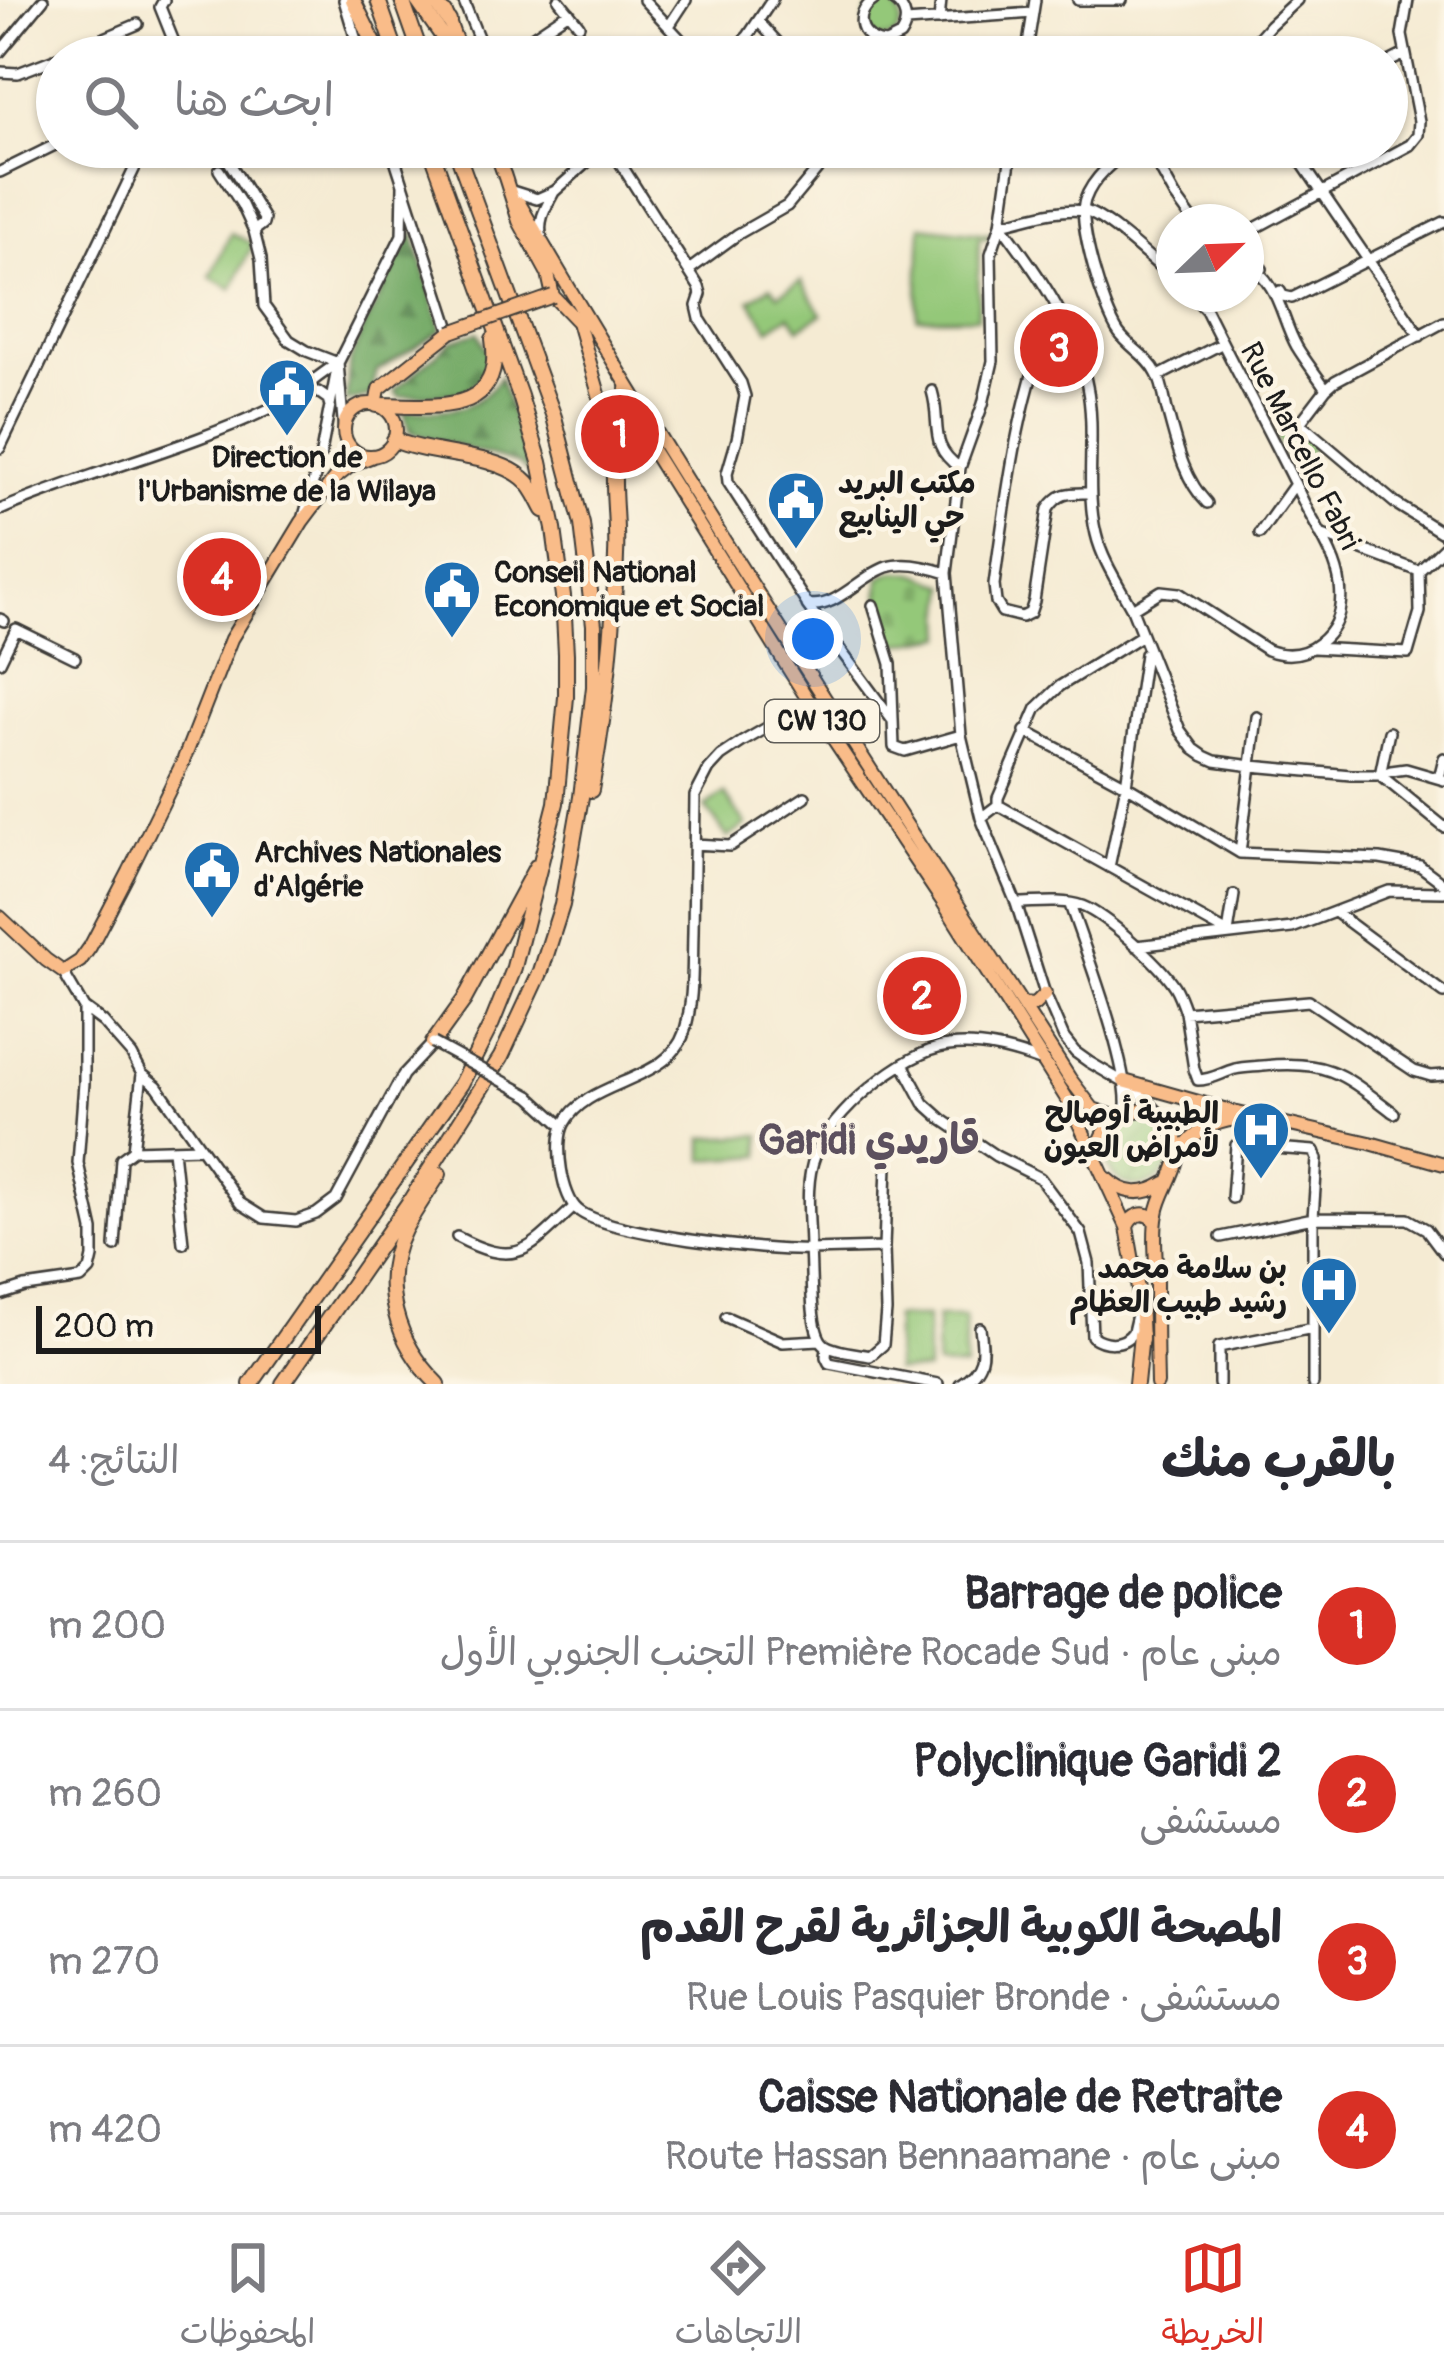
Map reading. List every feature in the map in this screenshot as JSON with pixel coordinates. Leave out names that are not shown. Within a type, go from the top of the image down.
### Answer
[{"type":"highway","points":[[353,0],[371,36]]},
{"type":"highway","points":[[378,0],[391,36]]},
{"type":"highway","points":[[402,0],[415,36]]},
{"type":"highway","points":[[417,0],[444,36]]},
{"type":"highway","points":[[437,0],[449,21]]},
{"type":"highway","points":[[251,1384],[461,1084],[513,971],[556,802],[566,698],[563,596],[554,529],[540,462],[438,168]]},
{"type":"highway","points":[[462,168],[554,417],[582,524],[594,687],[562,905]]},
{"type":"highway","points":[[376,405],[454,404],[469,401],[486,389],[496,358],[488,304]]},
{"type":"highway","points":[[283,1384],[463,1121],[519,1023],[541,970],[585,820],[605,713],[615,614],[616,447],[628,388]]},
{"type":"highway","points":[[394,440],[519,474],[532,487],[554,529]]},
{"type":"highway","points":[[433,1043],[464,1000],[547,847]]},
{"type":"highway","points":[[438,1384],[415,1358],[400,1328],[392,1301],[392,1273],[403,1232],[452,1151],[463,1121]]},
{"type":"highway","points":[[1139,1384],[1142,1335]]},
{"type":"main road","points":[[449,21],[454,36]]},
{"type":"main road","points":[[376,405],[379,389],[451,332],[553,296],[519,221],[502,168]]},
{"type":"main road","points":[[504,174],[512,191]]},
{"type":"main road","name":"CW 130","points":[[512,191],[628,388],[867,767],[1087,1103],[1100,1113],[1121,1115]]},
{"type":"main road","name":"CW 130","points":[[553,296],[578,322],[607,422],[620,434],[638,436],[652,450],[820,719],[1046,1063],[1096,1157]]},
{"type":"main road","points":[[0,917],[63,972],[80,961],[182,764],[231,639],[317,492],[336,468],[344,424],[360,406],[376,405],[389,412],[396,426],[394,440],[383,453],[343,470],[317,492]]},
{"type":"main road","points":[[345,436],[354,451],[373,456]]},
{"type":"main road","points":[[1022,1004],[1034,1005],[1045,994]]},
{"type":"main road","points":[[1124,1081],[1444,1164]]},
{"type":"main road","points":[[1142,1335],[1126,1227],[1096,1157],[1101,1134],[1121,1115],[1146,1112],[1167,1124],[1185,1125],[1233,1112]]},
{"type":"main road","points":[[1179,1154],[1197,1132],[1216,1122],[1265,1120]]},
{"type":"main road","points":[[1157,1384],[1155,1220],[1179,1154],[1167,1124]]},
{"type":"main road","points":[[1103,1174],[1124,1191],[1153,1191],[1166,1183]]},
{"type":"main road","points":[[1126,1227],[1139,1214],[1155,1220]]},
{"type":"street","points":[[0,52],[43,0]]},
{"type":"street","points":[[164,0],[160,7],[172,36]]},
{"type":"street","points":[[344,0],[355,36]]},
{"type":"street","points":[[463,0],[478,36]]},
{"type":"street","points":[[559,0],[579,25]]},
{"type":"street","points":[[644,0],[678,36]]},
{"type":"street","points":[[669,26],[686,0]]},
{"type":"street","points":[[748,36],[772,0]]},
{"type":"street","points":[[867,36],[858,6],[874,0]]},
{"type":"street","points":[[893,0],[904,11],[906,22],[900,36]]},
{"type":"street","points":[[939,20],[941,0]]},
{"type":"street","points":[[1029,36],[1035,0]]},
{"type":"street","points":[[1078,0],[1122,0]]},
{"type":"street","points":[[1260,36],[1298,0]]},
{"type":"street","points":[[1402,36],[1408,0]]},
{"type":"street","points":[[533,36],[568,12]]},
{"type":"street","points":[[906,22],[1033,13]]},
{"type":"street","points":[[758,21],[772,36]]},
{"type":"street","points":[[110,36],[138,24]]},
{"type":"street","points":[[0,72],[18,73],[36,66]]},
{"type":"street","points":[[1408,68],[1419,121],[1418,135],[1408,147]]},
{"type":"street","points":[[0,172],[36,154]]},
{"type":"street","points":[[0,448],[135,168]]},
{"type":"street","points":[[233,168],[264,219],[254,231]]},
{"type":"street","points":[[398,168],[451,332]]},
{"type":"street","points":[[512,191],[537,199],[582,168]]},
{"type":"street","points":[[621,168],[689,270],[701,294],[700,319],[741,383],[745,396],[728,482],[807,604],[893,721]]},
{"type":"street","points":[[689,270],[787,206],[819,168]]},
{"type":"street","points":[[1009,168],[989,274],[992,361],[960,468],[947,572],[961,734],[981,818],[1064,1038],[1075,1052],[1153,1104],[1167,1124]]},
{"type":"street","points":[[1108,168],[1086,194],[1082,211],[1097,282],[1120,336],[1159,376],[1186,472],[1207,502]]},
{"type":"street","points":[[1160,168],[1181,204]]},
{"type":"street","points":[[1305,168],[1420,336]]},
{"type":"street","points":[[1264,223],[1365,168]]},
{"type":"street","points":[[219,170],[254,231],[264,306],[289,340],[338,363]]},
{"type":"street","points":[[317,492],[338,363],[402,235],[403,185]]},
{"type":"street","points":[[546,249],[539,228],[555,191]]},
{"type":"street","points":[[1001,224],[1082,211],[1104,221],[1156,265]]},
{"type":"street","points":[[1264,272],[1283,296],[1292,298],[1444,222]]},
{"type":"street","points":[[1001,224],[1056,308],[1082,363],[1090,410],[1090,494],[1099,547],[1132,608],[1186,741],[1215,761],[1380,776],[1406,770],[1441,779],[1444,758]]},
{"type":"street","points":[[1264,278],[1276,292],[1296,345],[1326,389]]},
{"type":"street","points":[[1056,308],[1043,338],[1014,452],[994,585],[1002,612],[1022,617],[1030,613],[1048,509],[1054,500],[1064,493],[1090,494]]},
{"type":"street","name":"Rue Marcello Fabri","points":[[1206,312],[1340,580],[1340,608],[1331,631],[1313,648]]},
{"type":"street","points":[[1444,322],[1335,381],[1300,423],[1396,505],[1444,534]]},
{"type":"street","points":[[1159,376],[1221,344]]},
{"type":"street","points":[[0,510],[270,409],[338,363]]},
{"type":"street","points":[[338,363],[345,436]]},
{"type":"street","points":[[932,391],[937,440],[942,452],[960,468]]},
{"type":"street","points":[[296,395],[318,392],[330,406]]},
{"type":"street","points":[[1260,533],[1295,484]]},
{"type":"street","points":[[1320,534],[1419,572]]},
{"type":"street","points":[[1132,608],[1169,590],[1267,650],[1290,655],[1313,648],[1408,653],[1420,612],[1419,572],[1444,547]]},
{"type":"street","points":[[807,604],[816,607],[827,602],[888,567],[925,565],[947,572]]},
{"type":"street","points":[[873,604],[891,664],[893,747],[902,751],[961,734]]},
{"type":"street","points":[[0,662],[16,629],[75,658]]},
{"type":"street","points":[[998,805],[1037,707],[1060,686],[1142,635]]},
{"type":"street","points":[[1109,867],[1146,649]]},
{"type":"street","points":[[791,714],[798,700],[797,683]]},
{"type":"street","points":[[820,719],[807,713],[791,714],[731,749],[709,769],[695,796],[692,966],[688,1017],[676,1050],[668,1059],[581,1106],[562,1126],[559,1166],[573,1208],[591,1218],[704,1242],[810,1250],[884,1248]]},
{"type":"street","points":[[1240,853],[1257,717]]},
{"type":"street","points":[[1025,731],[1126,784],[1240,853],[1380,859],[1420,866],[1444,888]]},
{"type":"street","points":[[1380,776],[1389,732]]},
{"type":"street","points":[[1380,776],[1442,824]]},
{"type":"street","points":[[694,844],[730,846],[805,797]]},
{"type":"street","points":[[981,818],[998,805]]},
{"type":"street","points":[[998,805],[1228,933]]},
{"type":"street","points":[[1136,946],[1292,928],[1380,892],[1444,888]]},
{"type":"street","points":[[1228,933],[1234,895]]},
{"type":"street","points":[[1016,903],[1081,906],[1136,946],[1175,987],[1185,1012],[1198,1079],[1209,1080],[1235,1069],[1311,1064],[1334,1072],[1394,1113]]},
{"type":"street","points":[[1070,904],[1119,1059],[1128,1100],[1121,1115]]},
{"type":"street","points":[[1336,912],[1444,993]]},
{"type":"street","points":[[63,972],[84,1008],[103,1022],[133,1055],[142,1074],[157,1086],[240,1203],[264,1218],[296,1221],[336,1199],[403,1075],[433,1043],[530,1096],[562,1126]]},
{"type":"street","points":[[1185,1012],[1309,1001],[1414,1071],[1444,1075]]},
{"type":"street","points":[[0,1295],[81,1279],[90,1270],[93,1230],[78,1163],[84,1008]]},
{"type":"street","points":[[1011,1053],[1024,1030]]},
{"type":"street","points":[[938,1384],[830,1363],[826,1357],[815,1327],[810,1250],[814,1157],[828,1131],[862,1095],[931,1049],[951,1045],[1046,1063]]},
{"type":"street","points":[[903,1064],[924,1103],[996,1156],[1040,1178],[1081,1233],[1089,1263],[1092,1336],[1113,1343],[1125,1338],[1133,1331],[1140,1301]]},
{"type":"street","points":[[133,1150],[142,1074]]},
{"type":"street","points":[[1232,1198],[1236,1145],[1314,1151],[1313,1384]]},
{"type":"street","points":[[115,1246],[121,1159],[133,1150],[201,1148]]},
{"type":"street","points":[[173,1150],[183,1244]]},
{"type":"street","points":[[725,1317],[783,1342],[824,1343],[870,1356],[883,1345],[886,1165]]},
{"type":"street","points":[[457,1237],[484,1251],[509,1255],[534,1244],[573,1208]]},
{"type":"street","points":[[1221,1237],[1313,1218],[1408,1219],[1426,1229],[1444,1253]]},
{"type":"street","points":[[960,1384],[982,1361],[980,1328]]},
{"type":"street","points":[[1219,1384],[1219,1347],[1313,1328]]},
{"type":"green space","points":[[883,3],[899,14],[896,34],[870,34],[865,21],[870,8]]},
{"type":"green space","points":[[921,226],[989,234],[979,238],[978,317],[917,318]]},
{"type":"green space","points":[[413,232],[442,330],[377,371],[371,396],[346,402],[349,364],[362,331]]},
{"type":"green space","points":[[231,233],[253,244],[232,289],[210,277]]},
{"type":"green space","points":[[801,281],[822,314],[799,328],[790,315],[769,329],[750,300],[771,286],[778,295]]},
{"type":"green space","points":[[478,332],[490,358],[487,369],[461,393],[399,397],[394,391],[451,341]]},
{"type":"green space","points":[[500,377],[531,476],[519,464],[409,432],[404,412],[469,405]]},
{"type":"green space","points":[[1293,426],[1313,444],[1299,482],[1276,436]]},
{"type":"green space","points":[[894,572],[915,573],[948,586],[945,636],[887,646],[889,615],[879,594],[880,578]]},
{"type":"green space","points":[[724,793],[746,825],[728,838],[705,807]]},
{"type":"green space","points":[[1138,1120],[1161,1130],[1171,1153],[1161,1176],[1138,1186],[1115,1176],[1105,1153],[1115,1130]]},
{"type":"green space","points":[[760,1135],[761,1156],[704,1160],[704,1138]]},
{"type":"green space","points":[[895,1317],[927,1317],[927,1371],[895,1371]]},
{"type":"green space","points":[[937,1317],[965,1317],[965,1368],[936,1366]]},
{"type":"place","name":"المصحة الكوبية الجزائرية لقرح القدم","points":[[1059,348]]},
{"type":"place","name":"Barrage de police","points":[[620,434]]},
{"type":"place","name":"Direction de l'Urbanisme de la Wilaya","points":[[287,438]]},
{"type":"place","name":"مكتب البريد حي الينابيع","points":[[796,551]]},
{"type":"place","name":"Caisse Nationale de Retraite","points":[[222,577]]},
{"type":"place","name":"Conseil National Economique et Social","points":[[452,640]]},
{"type":"place","name":"Archives Nationales d'Algérie","points":[[212,920]]},
{"type":"place","name":"Polyclinique Garidi 2","points":[[922,996]]},
{"type":"place","name":"الطبيبة أوصالح لأمراض العيون","points":[[1261,1181]]},
{"type":"place","name":"بن سلامة محمد رشيد طبيب العظام","points":[[1329,1336]]},
{"type":"district","name":"Garidi قاريدي","points":[[869,1141]]}]
